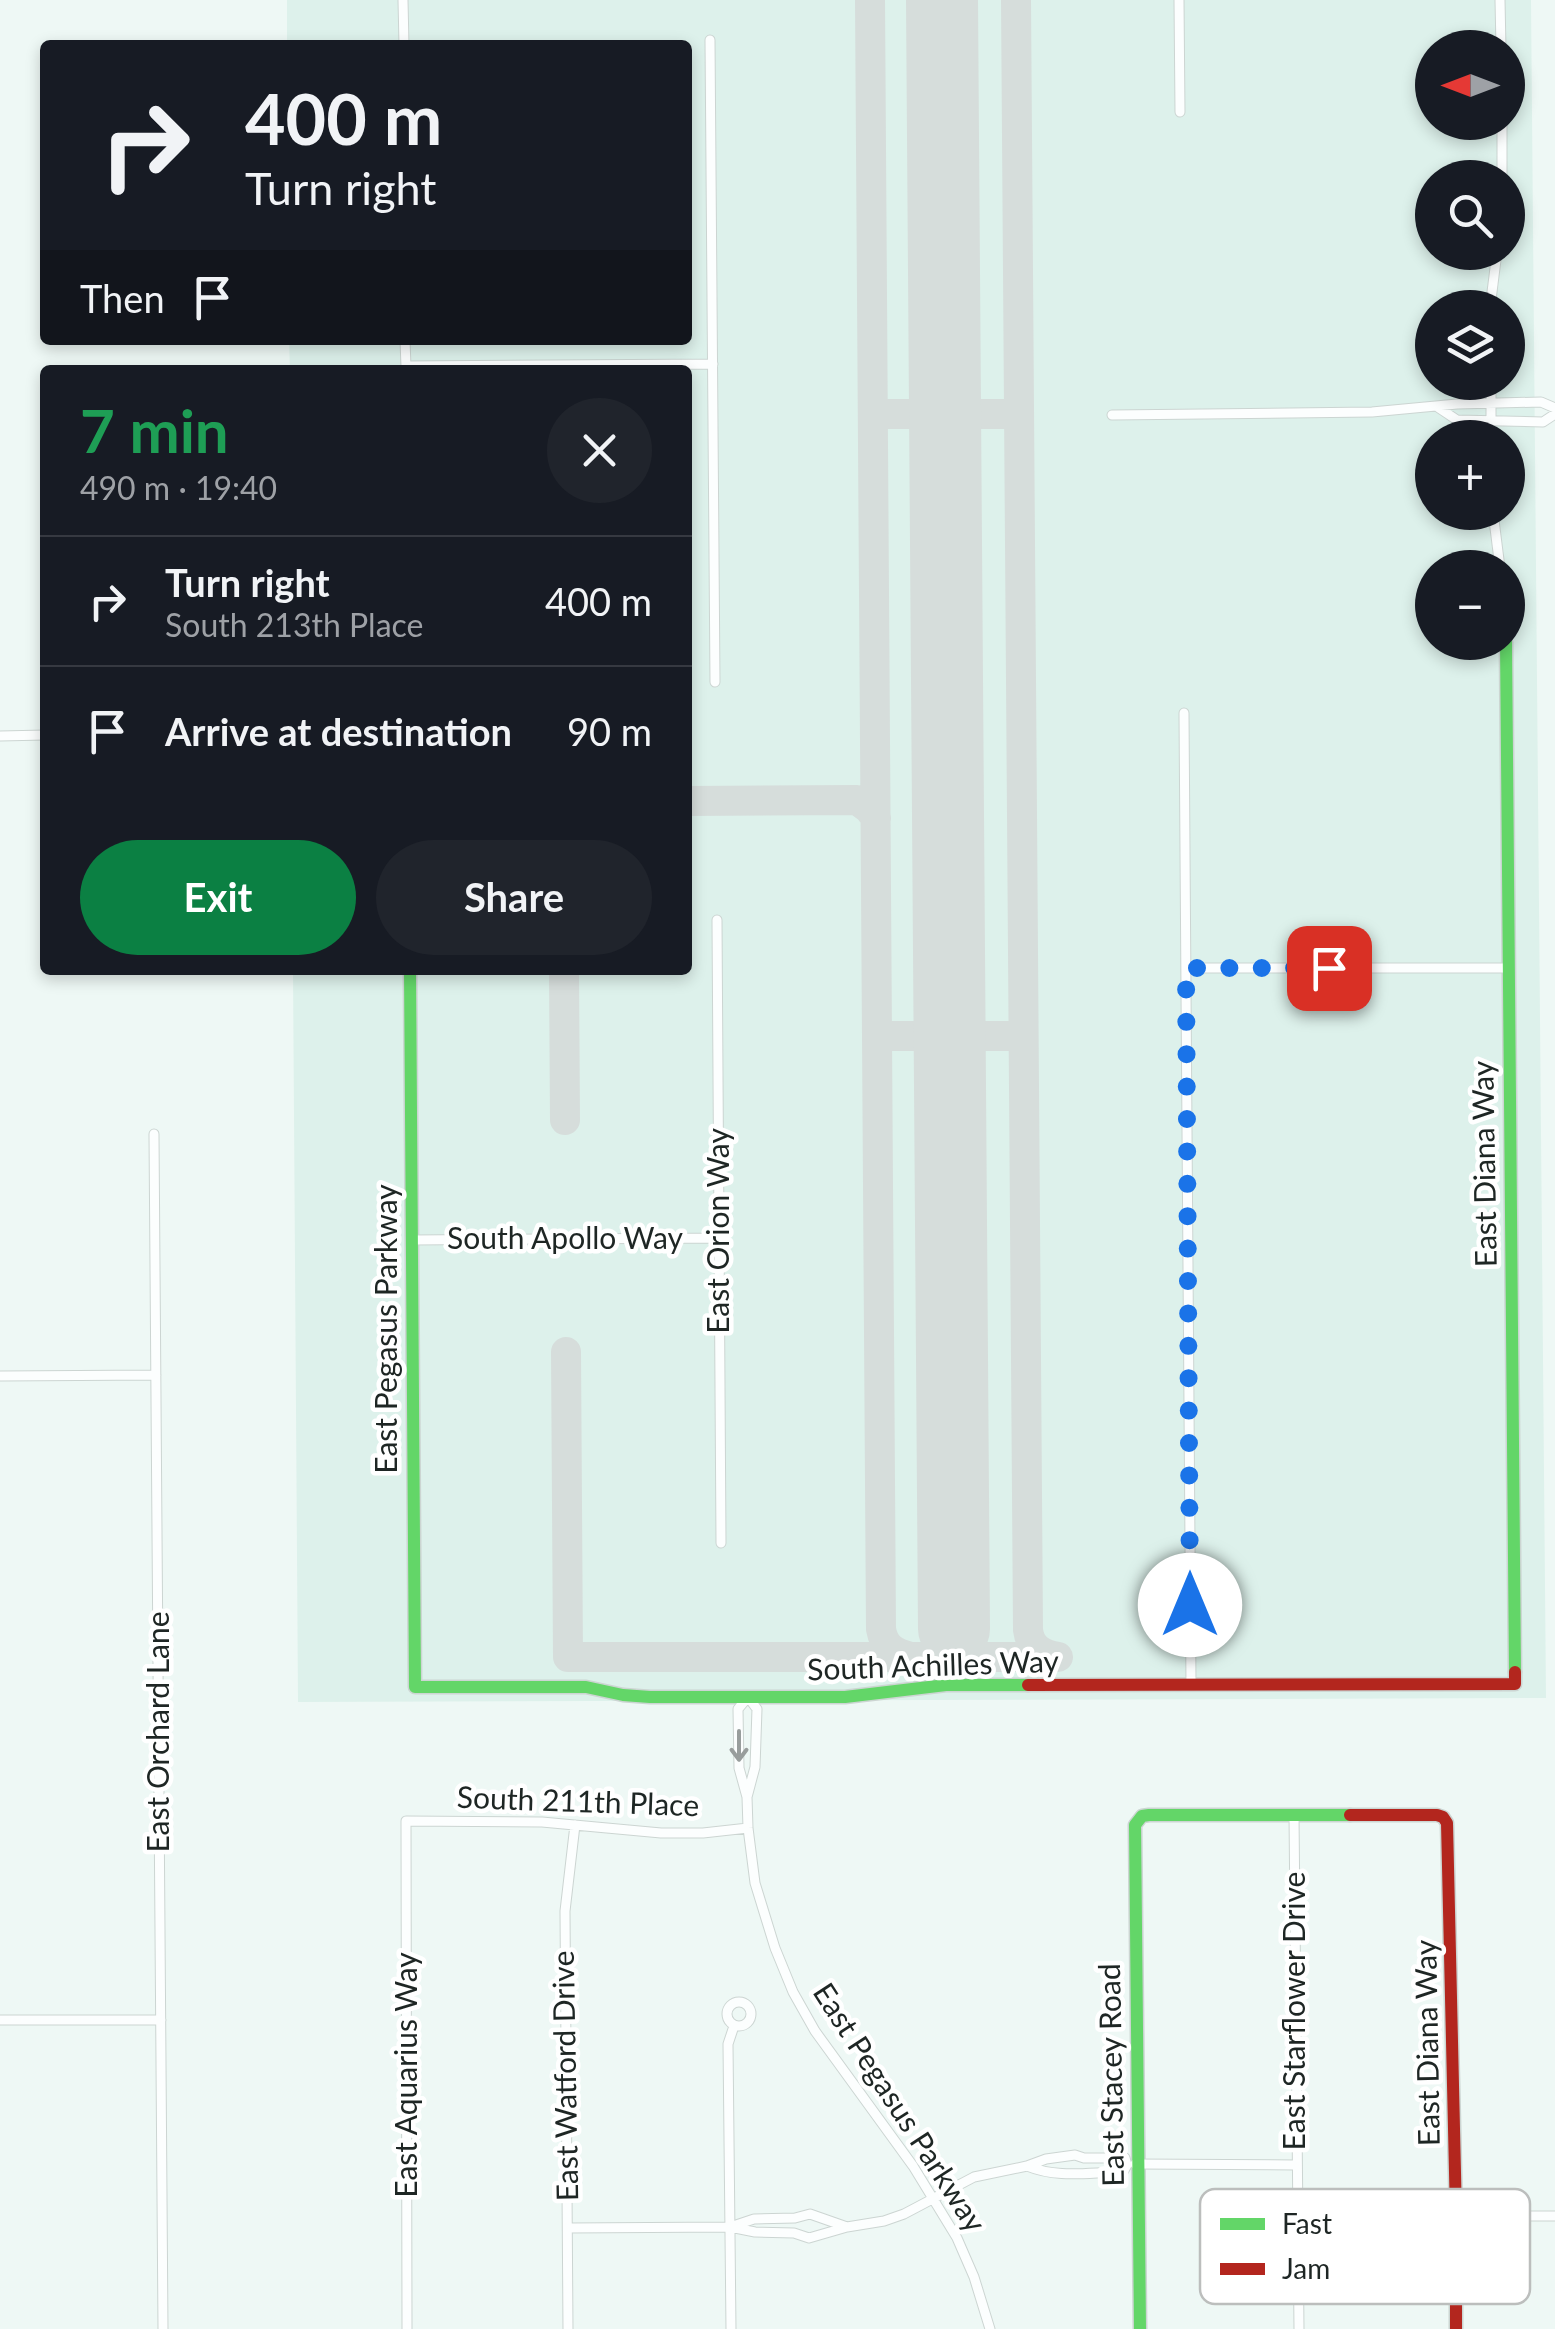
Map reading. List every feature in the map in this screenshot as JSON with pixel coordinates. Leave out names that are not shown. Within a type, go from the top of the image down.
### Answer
[{"type":"street","points":[[404,0],[404,40]]},
{"type":"street","points":[[1179,0],[1180,112]]},
{"type":"street","points":[[1500,0],[1501,30]]},
{"type":"street","points":[[710,40],[715,682]]},
{"type":"street","points":[[636,365],[713,364]]},
{"type":"street","points":[[1491,400],[1491,420]]},
{"type":"street","points":[[1112,415],[1372,412],[1541,402],[1555,411],[1543,422],[1525,422]]},
{"type":"street","points":[[1438,407],[1456,420]]},
{"type":"street","name":"East Diana Way","points":[[1506,660],[1515,1684]]},
{"type":"street","points":[[1184,713],[1191,1685]]},
{"type":"street","points":[[0,736],[40,735]]},
{"type":"street","name":"East Orion Way","points":[[716,920],[721,1542]]},
{"type":"street","points":[[1186,968],[1508,968]]},
{"type":"street","name":"East Pegasus Parkway","points":[[410,975],[415,1687]]},
{"type":"street","name":"East Orchard Lane","points":[[154,1134],[163,2329]]},
{"type":"street","name":"South Apollo Way","points":[[412,1240],[718,1238]]},
{"type":"street","points":[[0,1376],[156,1375]]},
{"type":"street","name":"South Achilles Way","points":[[415,1687],[572,1687],[650,1697],[748,1697],[865,1696],[946,1685],[1515,1684]]},
{"type":"street","name":"East Pegasus Parkway","points":[[747,1797],[755,1767],[756,1709],[748,1697],[738,1709],[739,1768],[747,1797],[755,1883],[774,1948],[815,2031],[934,2197],[974,2277],[990,2329]]},
{"type":"street","name":"East Diana Way","points":[[1294,1814],[1442,1817],[1448,1831],[1455,2189]]},
{"type":"street","name":"East Stacey Road","points":[[1140,2329],[1133,2164],[1135,1825],[1137,1820],[1149,1816],[1294,1814]]},
{"type":"street","name":"East Starflower Drive","points":[[1294,1814],[1296,2189]]},
{"type":"street","name":"South 211th Place","points":[[406,1821],[575,1824],[661,1833],[748,1828]]},
{"type":"street","name":"East Aquarius Way","points":[[406,1821],[408,2329]]},
{"type":"street","name":"East Watford Drive","points":[[568,2329],[565,1911],[575,1824]]},
{"type":"street","points":[[0,2020],[161,2020]]},
{"type":"street","points":[[731,2329],[728,2044],[734,2026]]},
{"type":"street","points":[[568,2228],[730,2226],[809,2238],[884,2221],[974,2177],[1046,2159],[1075,2155],[1125,2158],[1133,2164],[1296,2164]]},
{"type":"street","points":[[1084,2158],[1084,2172]]},
{"type":"street","points":[[1027,2166],[1072,2176],[1084,2172],[1123,2172],[1133,2164]]},
{"type":"street","points":[[730,2226],[754,2219],[800,2218],[810,2214],[847,2227]]},
{"type":"street","points":[[800,2218],[800,2234]]},
{"type":"street","name":"East Starflower Drive","points":[[1299,2304],[1299,2329]]},
{"type":"shaded area","points":[[287,0],[1531,0],[1546,1698],[298,1702],[293,975],[692,975],[692,365],[290,365],[289,345],[692,345],[692,40],[287,40]]},
{"type":"taxiway","points":[[870,0],[881,1629],[891,1648],[911,1657]]},
{"type":"taxiway","points":[[1016,0],[1028,1630],[1038,1649],[1058,1657]]},
{"type":"taxiway","points":[[873,414],[1018,414]]},
{"type":"taxiway","points":[[692,801],[857,800],[876,818]]},
{"type":"taxiway","points":[[564,975],[565,1120]]},
{"type":"taxiway","points":[[877,1036],[1022,1036]]},
{"type":"taxiway","points":[[566,1352],[568,1657],[1055,1657]]},
{"type":"runway","points":[[942,0],[954,1629]]},
{"type":"traffic: fast","points":[[1506,660],[1515,1672]]},
{"type":"traffic: fast","points":[[410,975],[415,1687],[586,1687],[650,1697],[845,1697],[946,1685],[1028,1685]]},
{"type":"traffic: fast","points":[[1140,2329],[1135,1825],[1142,1816],[1149,1815],[1350,1815]]},
{"type":"traffic: jam","points":[[1028,1685],[1515,1684],[1515,1672]]},
{"type":"traffic: jam","points":[[1350,1815],[1437,1815],[1447,1823],[1455,2189]]},
{"type":"traffic: jam","points":[[1456,2304],[1456,2329]]},
{"type":"route","points":[[1190,1605],[1186,968],[1329,968]]}]
